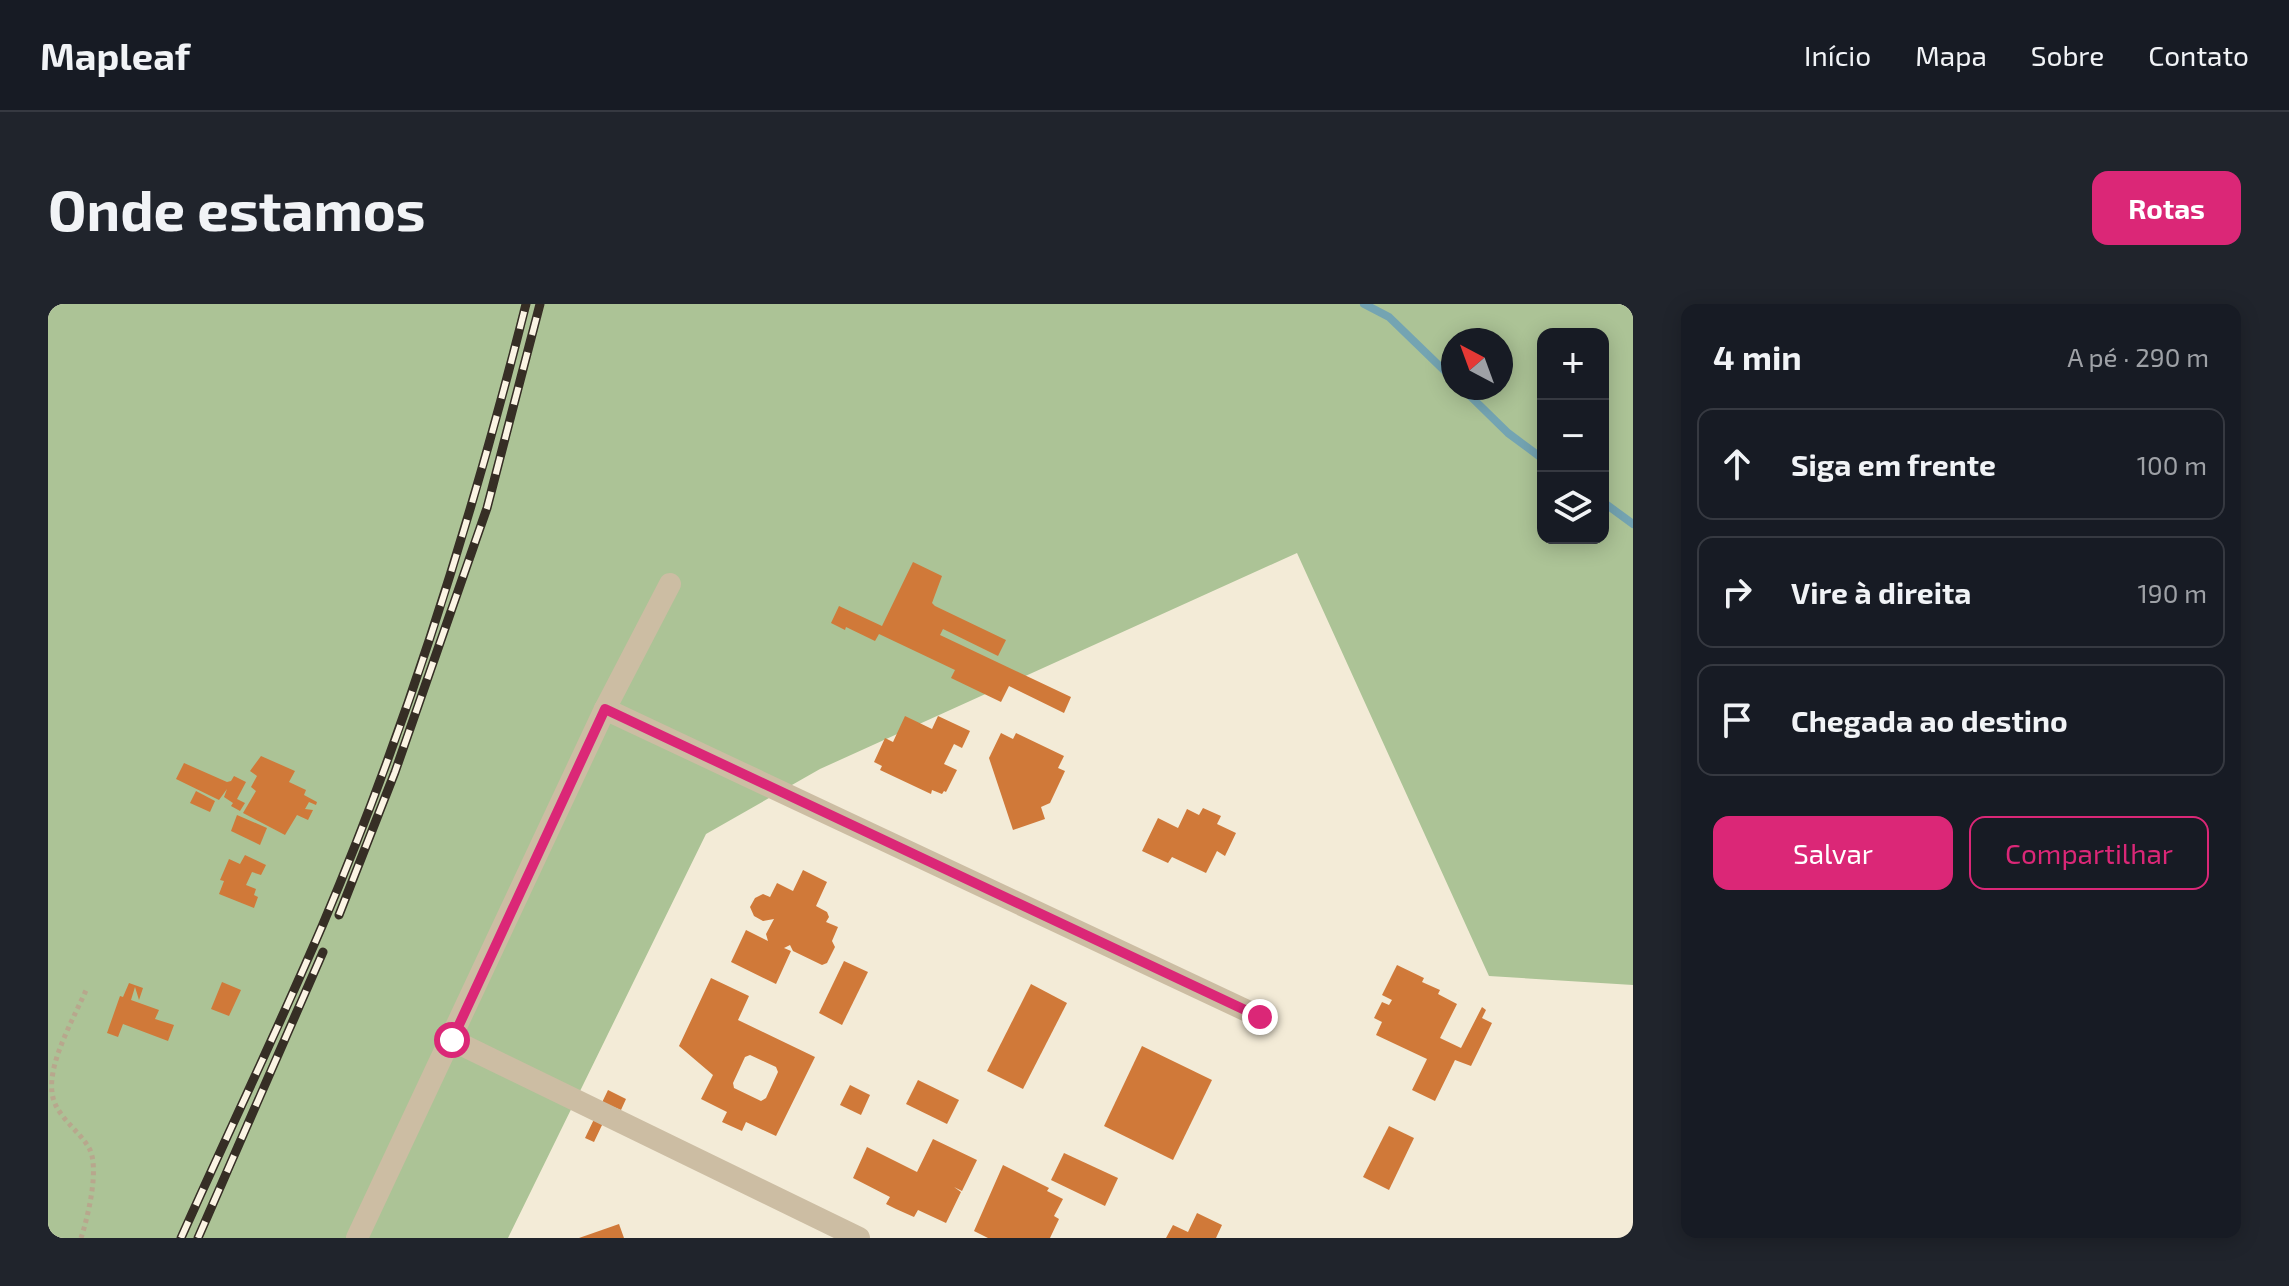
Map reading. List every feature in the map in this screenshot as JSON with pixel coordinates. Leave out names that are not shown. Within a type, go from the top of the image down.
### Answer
[{"type":"street","points":[[357,1238],[605,709],[670,584]]},
{"type":"street","points":[[605,709],[1260,1017]]},
{"type":"street","points":[[452,1040],[859,1238]]},
{"type":"path","points":[[81,1238],[92,1180],[92,1154],[62,1115],[51,1090],[53,1069],[87,988]]},
{"type":"green space","points":[[48,304],[1633,304],[1633,985],[1489,976],[1297,553],[820,769],[706,834],[508,1238],[48,1238]]},
{"type":"building","points":[[913,562],[942,576],[932,603],[935,606],[1006,640],[998,656],[943,629],[940,635],[1071,697],[1064,713],[1009,686],[1001,702],[951,678],[955,670],[879,634],[875,641],[831,623],[839,606],[882,626]]},
{"type":"building","points":[[905,716],[932,729],[938,716],[970,731],[962,748],[954,744],[944,764],[957,770],[946,792],[942,794],[932,790],[931,794],[880,770],[882,766],[874,762],[885,738],[893,742]]},
{"type":"building","points":[[1001,733],[1013,739],[1016,733],[1064,756],[1058,768],[1065,771],[1050,803],[1041,807],[1045,819],[1013,830],[989,758]]},
{"type":"building","points":[[261,756],[295,771],[289,782],[306,790],[304,795],[317,802],[316,805],[309,802],[305,809],[313,810],[308,820],[297,815],[285,835],[243,813],[256,791],[251,787],[257,776],[250,771]]},
{"type":"building","points":[[184,763],[227,782],[234,776],[246,782],[237,799],[245,803],[240,811],[224,797],[227,789],[219,800],[176,779]]},
{"type":"building","points":[[196,791],[215,801],[210,812],[190,803]]},
{"type":"building","points":[[1203,808],[1221,816],[1217,824],[1236,833],[1225,856],[1217,851],[1206,873],[1172,857],[1168,863],[1142,851],[1158,818],[1178,828],[1187,809],[1199,815]]},
{"type":"building","points":[[237,815],[267,828],[260,845],[231,831]]},
{"type":"building","points":[[245,855],[266,865],[261,875],[252,872],[246,885],[256,889],[254,895],[258,897],[254,908],[219,894],[224,881],[220,880],[229,859],[240,864]]},
{"type":"building","points":[[803,870],[827,882],[816,906],[827,912],[829,917],[826,922],[838,927],[832,941],[835,947],[827,963],[822,965],[793,951],[790,945],[784,948],[791,951],[776,984],[731,962],[746,930],[768,941],[766,934],[774,919],[763,921],[754,916],[750,907],[755,898],[763,894],[770,897],[777,883],[793,891]]},
{"type":"building","points":[[844,961],[868,972],[842,1025],[819,1013]]},
{"type":"building","points":[[1397,965],[1424,978],[1422,982],[1440,990],[1438,994],[1457,1004],[1440,1038],[1461,1048],[1482,1007],[1486,1010],[1482,1018],[1492,1023],[1471,1066],[1455,1060],[1435,1101],[1412,1090],[1427,1059],[1376,1035],[1382,1022],[1374,1018],[1382,1002],[1389,1005],[1392,1000],[1382,995]]},
{"type":"building","points":[[711,978],[749,996],[738,1020],[815,1057],[776,1136],[746,1122],[742,1131],[722,1122],[727,1112],[701,1099],[713,1075],[679,1046]],"holes":[[[750,1055],[776,1067],[778,1072],[766,1098],[761,1101],[734,1088],[733,1083],[745,1057]]]},
{"type":"building","points":[[222,982],[241,990],[229,1016],[211,1009]]},
{"type":"building","points":[[129,983],[143,988],[139,1000],[135,987],[131,1000],[159,1010],[155,1019],[174,1025],[168,1041],[123,1024],[118,1037],[107,1033],[120,996],[123,997]]},
{"type":"building","points":[[1031,984],[1067,1003],[1023,1089],[987,1071]]},
{"type":"building","points":[[1142,1046],[1212,1080],[1173,1160],[1104,1126]]},
{"type":"building","points":[[918,1080],[959,1100],[947,1124],[906,1104]]},
{"type":"building","points":[[850,1085],[870,1095],[861,1115],[840,1105]]},
{"type":"building","points":[[608,1090],[626,1099],[621,1110],[611,1106],[594,1142],[585,1138]]},
{"type":"building","points":[[1389,1126],[1414,1138],[1389,1190],[1363,1177]]},
{"type":"building","points":[[933,1139],[977,1160],[962,1191],[954,1187],[961,1192],[946,1223],[918,1210],[914,1217],[896,1209],[886,1204],[890,1197],[853,1178],[867,1147],[917,1172]]},
{"type":"building","points":[[1064,1153],[1118,1178],[1105,1206],[1051,1180]]},
{"type":"building","points":[[1003,1165],[1049,1188],[1047,1191],[1063,1199],[1054,1216],[1059,1219],[1050,1238],[988,1238],[974,1231]]},
{"type":"building","points":[[1197,1213],[1222,1225],[1216,1238],[1166,1238],[1173,1225],[1188,1232]]},
{"type":"building","points":[[619,1224],[624,1238],[579,1238]]},
{"type":"waterway","points":[[1364,304],[1389,317],[1441,367]]},
{"type":"waterway","points":[[1474,400],[1508,433],[1537,455]]},
{"type":"waterway","points":[[1609,506],[1633,524]]},
{"type":"railway","points":[[181,1238],[323,924],[383,772],[461,540],[526,304]]},
{"type":"railway","points":[[339,915],[395,772],[487,508],[540,304]]},
{"type":"railway","points":[[198,1238],[323,952]]},
{"type":"route","points":[[452,1040],[605,709],[1260,1017]]}]
